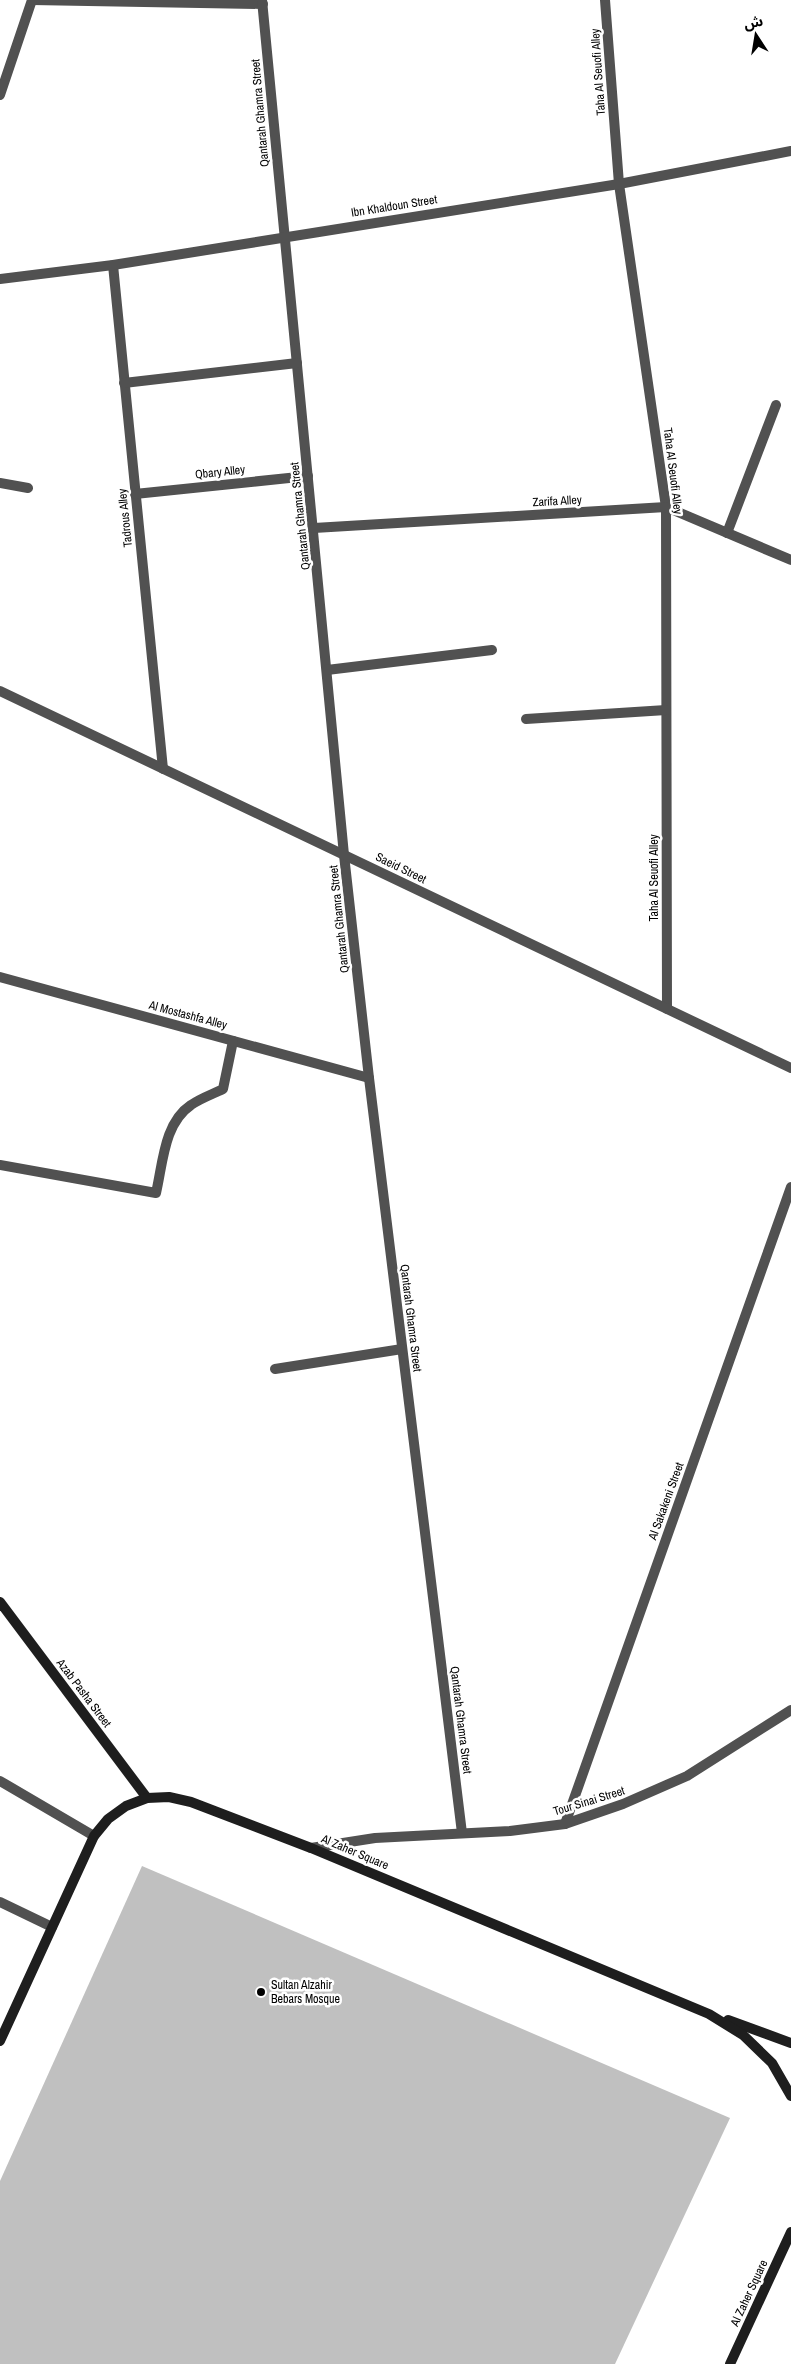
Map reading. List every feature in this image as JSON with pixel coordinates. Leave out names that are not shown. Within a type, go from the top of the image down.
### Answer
[{"type":"main road","name":"Azab Pasha Street","points":[[0,1602],[147,1798]]},
{"type":"main road","name":"Al Zaher Square","points":[[0,2041],[3,2026],[94,1836],[108,1819],[126,1806],[147,1798],[169,1797],[191,1802],[311,1848],[709,2014],[743,2035],[766,2058],[791,2096]]},
{"type":"main road","points":[[709,2014],[791,2043]]},
{"type":"main road","name":"Al Zaher Square","points":[[730,2364],[791,2232]]},
{"type":"street","points":[[0,95],[32,0],[262,2]]},
{"type":"street","name":"Taha Al Seuofi Alley","points":[[605,0],[619,184],[666,506],[667,1009]]},
{"type":"street","name":"Qantarah Ghamra Street","points":[[262,2],[344,855],[369,1078],[462,1833]]},
{"type":"street","name":"Ibn Khaldoun Street","points":[[0,279],[112,265],[284,236],[619,184],[791,151]]},
{"type":"street","name":"Tadrous Alley","points":[[112,265],[163,769]]},
{"type":"street","points":[[124,383],[297,363]]},
{"type":"street","points":[[727,533],[776,405]]},
{"type":"street","name":"Qbary Alley","points":[[135,494],[308,476]]},
{"type":"street","points":[[0,484],[28,488]]},
{"type":"street","name":"Zarifa Alley","points":[[314,528],[666,506],[791,560]]},
{"type":"street","points":[[327,670],[492,650]]},
{"type":"street","name":"Saeid Street","points":[[0,691],[791,1068]]},
{"type":"street","points":[[526,719],[666,710]]},
{"type":"street","name":"Al Mostashfa Alley","points":[[0,977],[369,1078]]},
{"type":"street","points":[[0,1165],[156,1193],[170,1130],[179,1116],[190,1105],[223,1089],[233,1041]]},
{"type":"street","name":"Al Sakakeni Street","points":[[565,1824],[791,1186]]},
{"type":"street","points":[[275,1368],[402,1349]]},
{"type":"street","name":"Tour Sinai Street","points":[[311,1848],[374,1838],[510,1831],[565,1824],[623,1804],[687,1776],[791,1710]]},
{"type":"street","points":[[0,1781],[94,1836]]},
{"type":"street","points":[[0,1902],[52,1927]]},
{"type":"building","name":"Sultan Alzahir Bebars Mosque","points":[[142,1866],[730,2118],[615,2364],[0,2364],[0,2181]]},
{"type":"place","name":"Sultan Alzahir Bebars Mosque","points":[[261,1992]]}]
